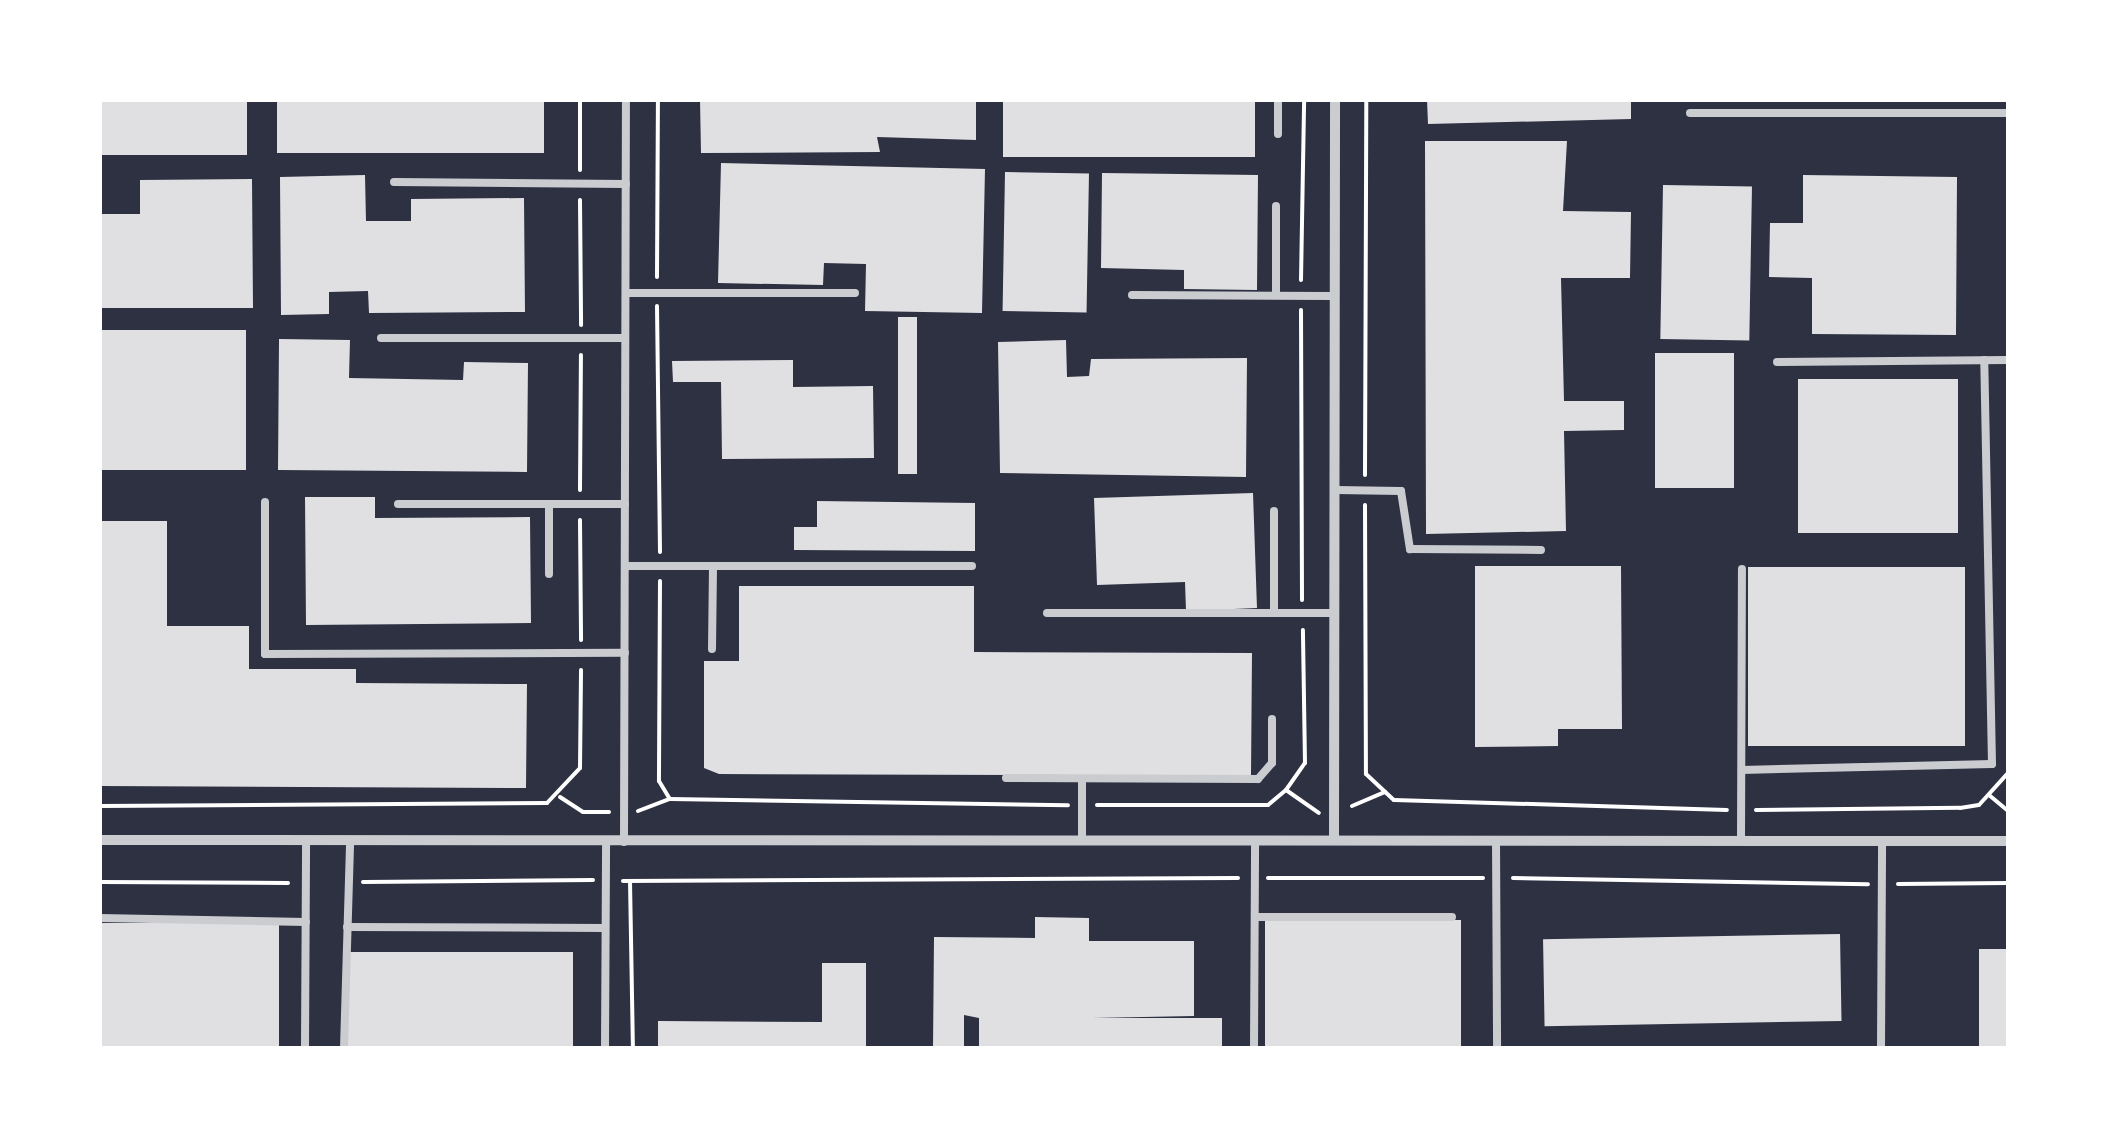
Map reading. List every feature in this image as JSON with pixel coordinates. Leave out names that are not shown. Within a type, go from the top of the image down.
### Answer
[{"type":"street","points":[[1334,840],[1335,100]]},
{"type":"street","points":[[100,840],[2008,841]]},
{"type":"lane","points":[[624,842],[626,100]]},
{"type":"lane","points":[[1278,100],[1278,134]]},
{"type":"lane","points":[[1690,113],[2008,113]]},
{"type":"lane","points":[[394,182],[626,184]]},
{"type":"lane","points":[[1276,206],[1276,295]]},
{"type":"lane","points":[[626,293],[855,294]]},
{"type":"lane","points":[[1132,295],[1334,296]]},
{"type":"lane","points":[[380,338],[625,338]]},
{"type":"lane","points":[[1742,770],[1992,764],[1984,360]]},
{"type":"lane","points":[[1777,362],[2008,360]]},
{"type":"lane","points":[[1336,490],[1404,494],[1410,549],[1541,550]]},
{"type":"lane","points":[[264,502],[264,654],[624,653]]},
{"type":"lane","points":[[398,504],[625,504]]},
{"type":"lane","points":[[549,504],[549,574]]},
{"type":"lane","points":[[1274,511],[1274,613]]},
{"type":"lane","points":[[625,566],[972,566]]},
{"type":"lane","points":[[712,649],[714,566]]},
{"type":"lane","points":[[1742,569],[1742,840]]},
{"type":"lane","points":[[1047,613],[1335,613]]},
{"type":"lane","points":[[1006,778],[1258,779],[1272,763],[1272,719]]},
{"type":"lane","points":[[1082,779],[1082,841]]},
{"type":"lane","points":[[1496,840],[1497,1048]]},
{"type":"lane","points":[[1881,1048],[1882,840]]},
{"type":"lane","points":[[305,1048],[306,841]]},
{"type":"lane","points":[[1254,1048],[1255,841]]},
{"type":"lane","points":[[344,1048],[350,842]]},
{"type":"lane","points":[[604,1048],[606,842]]},
{"type":"lane","points":[[1255,917],[1452,918]]},
{"type":"lane","points":[[100,918],[306,922]]},
{"type":"lane","points":[[347,927],[605,928]]},
{"type":"path","points":[[100,806],[547,804],[580,768],[580,100]]},
{"type":"path","points":[[658,100],[659,782],[670,799]]},
{"type":"path","points":[[1366,100],[1366,774],[1394,800],[1742,810],[1960,808],[1989,794],[2008,773]]},
{"type":"path","points":[[1989,794],[2008,811]]},
{"type":"path","points":[[349,882],[1496,878],[2008,883]]},
{"type":"path","points":[[630,881],[633,1048]]},
{"type":"path","points":[[100,882],[306,882]]},
{"type":"building","points":[[100,100],[247,100],[247,155],[100,155]]},
{"type":"building","points":[[277,100],[544,100],[544,153],[277,153]]},
{"type":"building","points":[[700,100],[976,100],[976,140],[877,137],[880,152],[701,153]]},
{"type":"building","points":[[1003,100],[1255,100],[1255,157],[1003,157]]},
{"type":"building","points":[[1427,100],[1631,100],[1631,119],[1428,124]]},
{"type":"building","points":[[1425,141],[1567,141],[1563,211],[1631,212],[1630,278],[1561,278],[1564,401],[1624,401],[1624,430],[1564,431],[1566,531],[1426,534]]},
{"type":"building","points":[[721,163],[985,169],[982,313],[865,311],[866,264],[824,263],[823,285],[718,283]]},
{"type":"building","points":[[1005,172],[1089,173],[1087,312],[1003,311]]},
{"type":"building","points":[[1102,173],[1258,175],[1257,290],[1184,289],[1184,270],[1101,268]]},
{"type":"building","points":[[365,175],[366,221],[411,221],[411,199],[524,198],[525,312],[369,313],[368,291],[329,292],[329,314],[281,315],[280,177]]},
{"type":"building","points":[[1803,175],[1957,177],[1956,335],[1812,334],[1812,278],[1769,277],[1770,223],[1803,223]]},
{"type":"building","points":[[252,179],[253,308],[100,308],[100,214],[140,214],[140,180]]},
{"type":"building","points":[[1663,185],[1752,187],[1749,341],[1660,339]]},
{"type":"building","points":[[898,317],[917,317],[917,474],[898,474]]},
{"type":"building","points":[[100,330],[246,330],[246,470],[100,470]]},
{"type":"building","points":[[279,339],[350,340],[349,378],[463,380],[464,362],[528,363],[527,472],[278,470]]},
{"type":"building","points":[[1066,340],[1067,377],[1089,376],[1091,359],[1247,358],[1246,477],[1000,473],[998,342]]},
{"type":"building","points":[[1655,353],[1734,353],[1734,488],[1655,488]]},
{"type":"building","points":[[793,360],[793,387],[873,386],[874,458],[722,459],[721,382],[673,382],[672,361]]},
{"type":"building","points":[[1798,379],[1958,379],[1958,533],[1798,533]]},
{"type":"building","points":[[1253,493],[1257,608],[1186,611],[1185,582],[1097,585],[1094,498]]},
{"type":"building","points":[[305,497],[375,497],[375,518],[530,517],[531,623],[306,625]]},
{"type":"building","points":[[817,501],[975,503],[975,551],[794,550],[794,527],[817,527]]},
{"type":"building","points":[[100,521],[167,521],[167,626],[249,626],[249,669],[356,669],[356,683],[527,684],[526,788],[100,786]]},
{"type":"building","points":[[1475,566],[1621,566],[1622,729],[1558,729],[1558,746],[1475,747]]},
{"type":"building","points":[[1748,567],[1965,567],[1965,746],[1748,746]]},
{"type":"building","points":[[739,586],[974,586],[974,652],[1252,653],[1251,776],[719,774],[704,768],[704,661],[739,661]]},
{"type":"building","points":[[1035,917],[1089,918],[1089,941],[1194,941],[1194,1016],[1092,1018],[1222,1018],[1222,1048],[979,1048],[979,1018],[964,1015],[964,1048],[933,1048],[934,937],[1035,938]]},
{"type":"building","points":[[1265,920],[1461,920],[1461,1048],[1265,1048]]},
{"type":"building","points":[[100,923],[279,923],[279,1048],[100,1048]]},
{"type":"building","points":[[1840,934],[1842,1021],[1545,1026],[1543,939]]},
{"type":"building","points":[[1979,949],[2008,949],[2008,1048],[1979,1048]]},
{"type":"building","points":[[347,952],[573,952],[573,1048],[347,1048]]},
{"type":"building","points":[[822,963],[866,963],[866,1048],[658,1048],[658,1021],[822,1022]]}]
